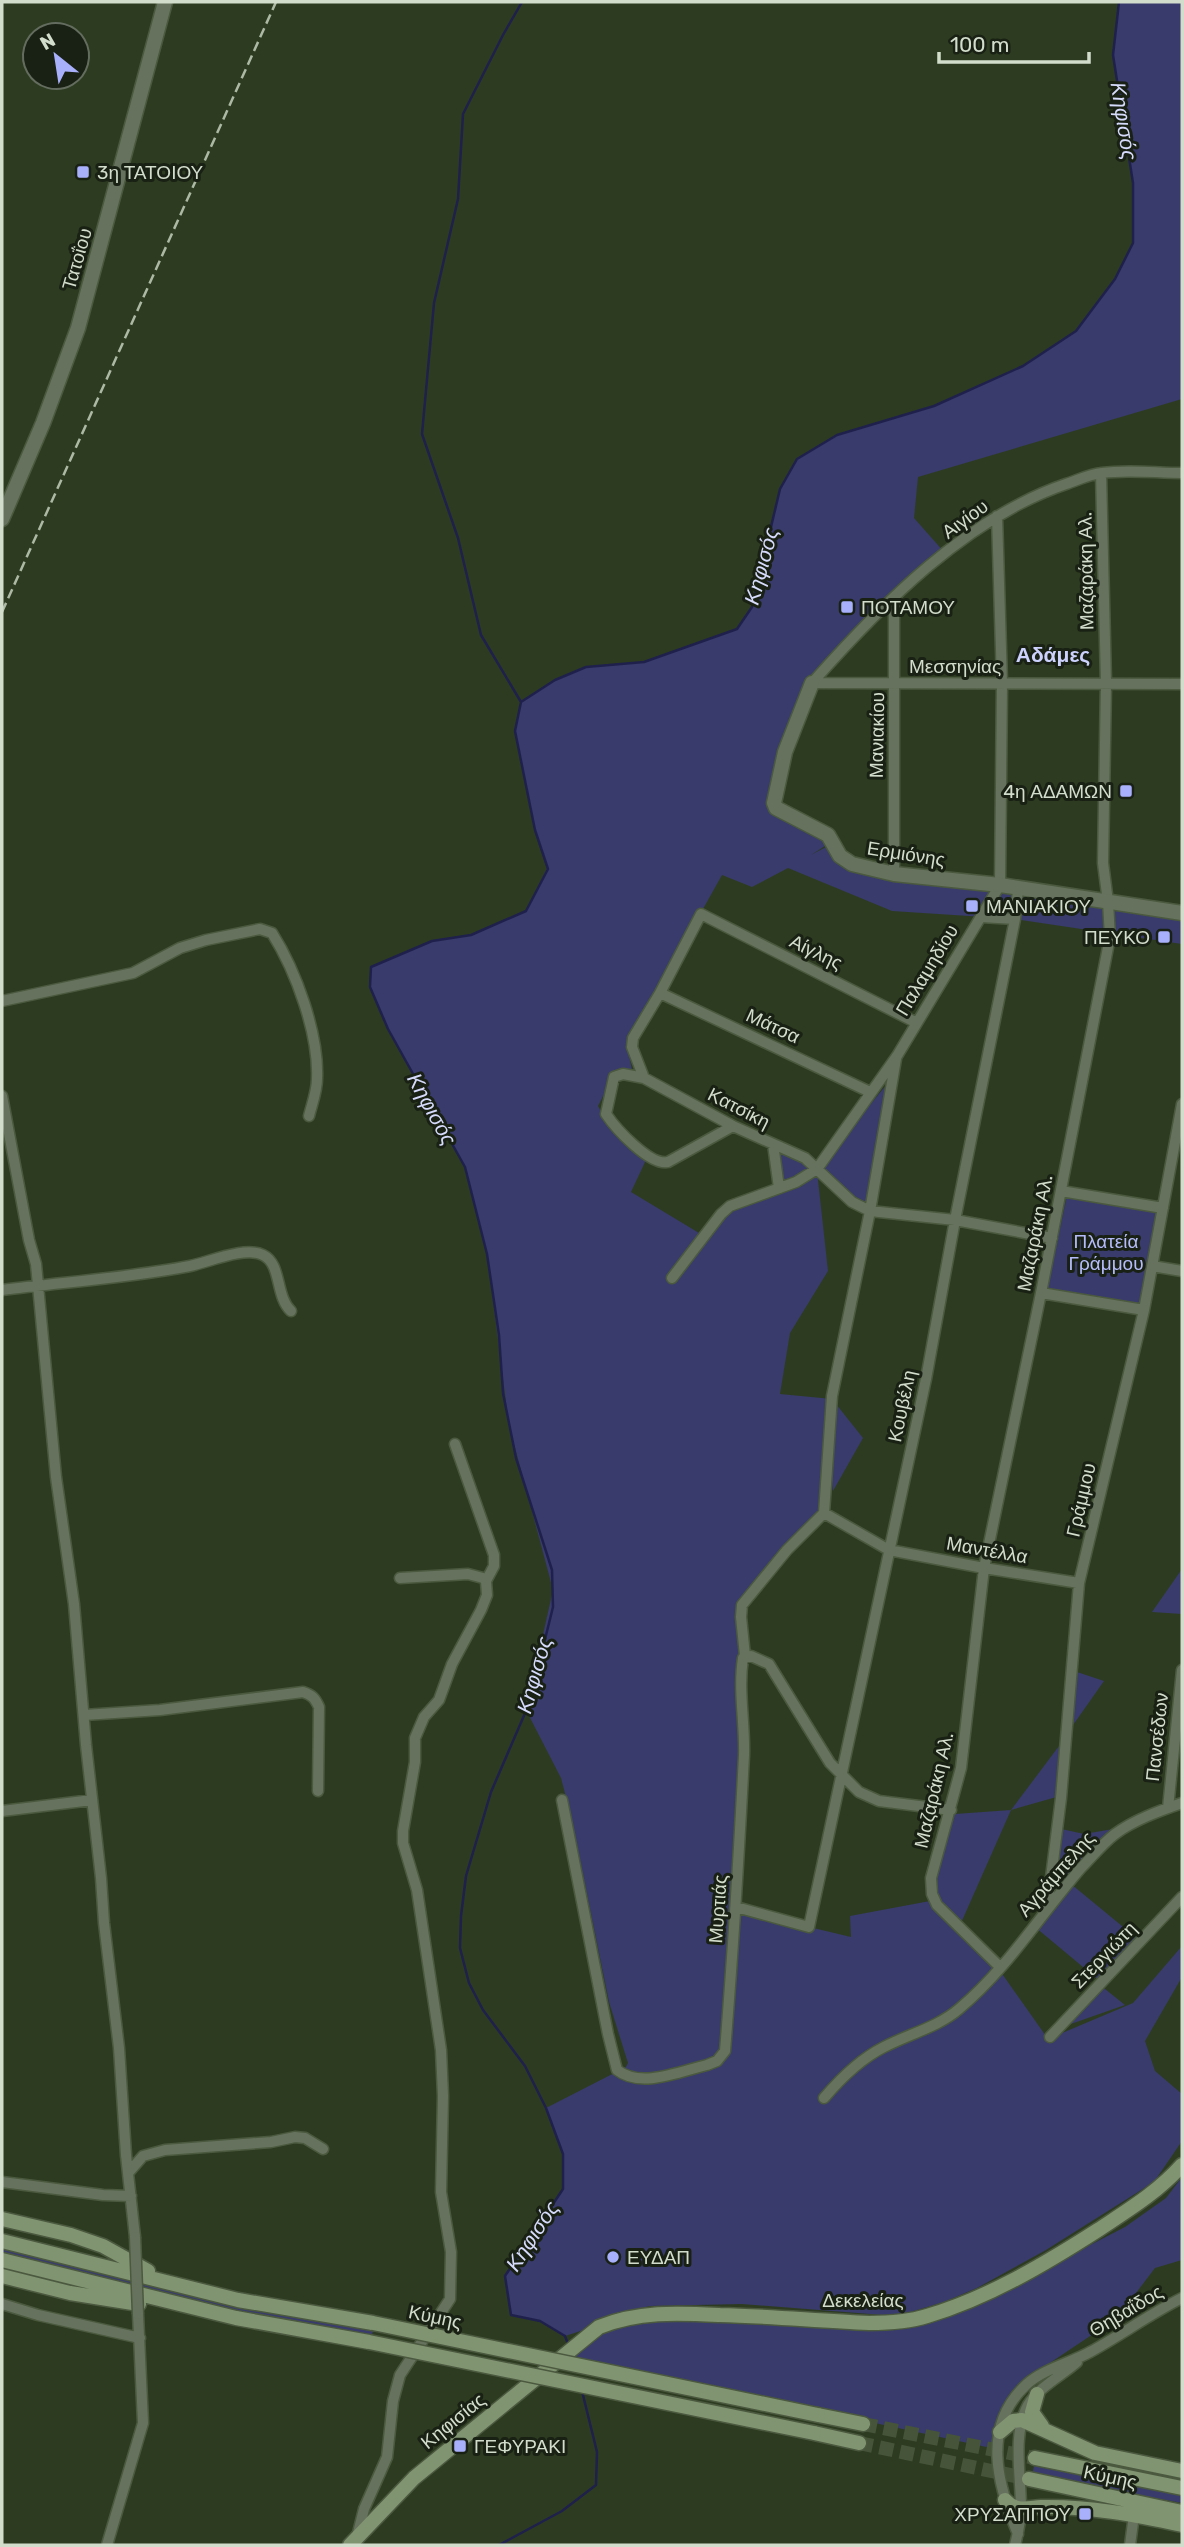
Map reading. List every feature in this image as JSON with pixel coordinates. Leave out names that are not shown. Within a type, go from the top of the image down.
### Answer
[{"type":"main road","name":"Δεκελείας","points":[[588,2334],[625,2317],[653,2313],[871,2323],[901,2322],[924,2317],[1006,2283],[1063,2251],[1151,2195],[1182,2165]]},
{"type":"main road","points":[[2,2219],[71,2235],[103,2246],[170,2284]]},
{"type":"main road","name":"Κύμης","points":[[2,2241],[238,2300],[373,2323],[863,2424]]},
{"type":"main road","name":"Κύμης","points":[[2,2260],[236,2318],[369,2342],[859,2443]]},
{"type":"main road","points":[[2,2276],[70,2293],[133,2303],[168,2302]]},
{"type":"main road","name":"Κηφισίας","points":[[354,2541],[421,2472],[588,2334]]},
{"type":"main road","points":[[1037,2394],[1032,2412],[1037,2422],[1046,2429]]},
{"type":"main road","points":[[1000,2432],[1013,2421],[1022,2420],[1095,2453],[1182,2471]]},
{"type":"main road","name":"Κύμης","points":[[1035,2458],[1182,2487]]},
{"type":"main road","name":"Κύμης","points":[[1029,2479],[1182,2512]]},
{"type":"main road","points":[[1005,2501],[1014,2508],[1021,2509],[1070,2508],[1134,2515],[1182,2525]]},
{"type":"street","name":"Τατοΐου","points":[[2,519],[43,423],[78,328],[165,2]]},
{"type":"street","name":"Αιγίου","points":[[812,683],[852,637],[894,597],[971,533],[997,516],[1044,492],[1101,472],[1182,473]]},
{"type":"street","name":"Μαζαράκη Αλ.","points":[[1000,1966],[942,1911],[933,1899],[931,1878],[961,1768],[984,1568],[1110,937],[1103,863],[1106,683],[1101,472]]},
{"type":"street","points":[[997,516],[1002,683],[1000,885]]},
{"type":"street","name":"Μανιακίου","points":[[894,597],[894,874]]},
{"type":"street","name":"Μεσσηνίας","points":[[812,683],[1182,684]]},
{"type":"street","name":"Ερμιόνης","points":[[812,683],[785,752],[773,798],[775,806],[828,835],[840,856],[848,863],[894,874],[1000,885],[1018,890],[1182,914]]},
{"type":"street","name":"Παλαμηδίου","points":[[817,1170],[897,1056],[915,1022],[1000,885]]},
{"type":"street","name":"Κουβέλη","points":[[736,1907],[809,1927],[926,1380],[1018,890]]},
{"type":"street","name":"Αίγλης","points":[[660,993],[701,914],[915,1022]]},
{"type":"street","points":[[981,917],[1014,919]]},
{"type":"street","points":[[2,1001],[133,973],[180,948],[248,930],[266,930],[272,933],[293,971],[308,1017],[317,1060],[317,1077],[309,1116]]},
{"type":"street","points":[[644,1078],[631,1044],[660,993]]},
{"type":"street","name":"Μάτσα","points":[[660,993],[870,1092]]},
{"type":"street","points":[[824,1513],[830,1406],[870,1210],[897,1056]]},
{"type":"street","points":[[644,1078],[623,1074],[614,1077],[606,1114],[633,1143],[656,1162],[668,1162],[733,1126]]},
{"type":"street","name":"Κατσίκη","points":[[644,1078],[733,1126],[805,1158],[817,1170]]},
{"type":"street","points":[[2,1096],[36,1265],[56,1477],[74,1604],[118,2038],[135,2237],[143,2423],[107,2545]]},
{"type":"street","name":"Γράμμου","points":[[1047,1909],[1079,1583],[1144,1310],[1182,1104]]},
{"type":"street","points":[[773,1144],[779,1188]]},
{"type":"street","points":[[672,1278],[730,1206],[796,1182],[817,1170],[852,1202],[870,1210],[955,1220],[1052,1238]]},
{"type":"street","points":[[1061,1191],[1163,1208]]},
{"type":"street","points":[[2,1290],[189,1266],[250,1252],[263,1255],[271,1261],[276,1270],[281,1296],[291,1311]]},
{"type":"street","points":[[1152,1266],[1182,1271]]},
{"type":"street","points":[[1041,1293],[1144,1310]]},
{"type":"street","points":[[354,2541],[364,2509],[387,2457],[393,2401],[400,2375],[450,2299],[451,2252],[441,2192],[441,2050],[417,1890],[403,1843],[403,1830],[415,1762],[415,1738],[424,1717],[439,1700],[453,1664],[481,1610],[487,1595],[486,1581],[494,1566],[494,1555],[455,1444]]},
{"type":"street","name":"Μαντέλλα","points":[[824,1513],[889,1549],[1079,1583]]},
{"type":"street","name":"Μυρτιάς","points":[[562,1800],[617,2070],[622,2074],[643,2079],[707,2065],[722,2056],[725,2051],[736,1907],[745,1730],[741,1671],[745,1656],[741,1610],[788,1550],[824,1513]]},
{"type":"street","points":[[400,1578],[468,1574],[486,1581]]},
{"type":"street","points":[[745,1656],[761,1659],[769,1664],[830,1763],[859,1792],[879,1801],[951,1810]]},
{"type":"street","name":"Πανσέδων","points":[[1168,1808],[1182,1670]]},
{"type":"street","points":[[84,1715],[160,1710],[308,1693],[314,1697],[318,1707],[318,1791]]},
{"type":"street","points":[[2,1811],[92,1800]]},
{"type":"street","name":"Αγράμπελης","points":[[824,2098],[841,2078],[866,2058],[950,2016],[975,1994],[1106,1841],[1125,1827],[1182,1803]]},
{"type":"street","name":"Στεργιώτη","points":[[1050,2037],[1182,1897]]},
{"type":"street","points":[[129,2172],[143,2156],[165,2150],[271,2142],[295,2137],[305,2138],[323,2149]]},
{"type":"street","points":[[2,2182],[92,2194],[131,2196]]},
{"type":"street","name":"Θηβαΐδος","points":[[1017,2540],[997,2463],[1000,2432],[1006,2412],[1028,2384],[1044,2373],[1087,2354],[1182,2298]]},
{"type":"street","points":[[2,2304],[140,2338]]},
{"type":"street","name":"Θηβαΐδος","points":[[1017,2540],[1021,2509],[1022,2420],[1037,2394],[1087,2354]]},
{"type":"street","points":[[1130,2545],[1134,2515]]},
{"type":"green space","points":[[1119,2],[1182,2],[1182,399],[918,477],[914,518],[945,553],[807,684],[783,744],[768,798],[828,840],[825,846],[811,855],[826,847],[845,869],[890,880],[998,892],[1182,919],[1182,944],[1015,919],[892,911],[788,868],[752,887],[722,875],[627,1045],[632,1070],[613,1077],[598,1106],[613,1131],[646,1160],[631,1192],[704,1236],[742,1201],[783,1193],[802,1186],[816,1171],[780,1184],[775,1146],[817,1169],[892,1078],[870,1211],[817,1171],[828,1271],[790,1333],[780,1394],[832,1399],[863,1438],[833,1491],[829,1453],[820,1508],[739,1603],[738,1910],[851,1937],[850,1916],[930,1901],[998,1968],[1048,2039],[1133,2003],[1182,1946],[1182,1977],[1145,2041],[1155,2071],[1182,2094],[1182,2141],[1154,2182],[1046,2250],[977,2288],[944,2302],[907,2313],[883,2315],[742,2304],[650,2306],[605,2317],[584,2330],[565,2336],[540,2321],[511,2315],[505,2276],[563,2189],[563,2154],[546,2108],[626,2067],[628,2063],[609,2002],[561,1778],[526,1710],[553,1590],[509,1425],[487,1254],[465,1167],[388,1029],[370,987],[371,967],[432,941],[471,935],[526,911],[547,868],[535,830],[515,731],[521,702],[555,680],[586,667],[644,662],[737,629],[752,607],[780,489],[797,459],[837,435],[934,406],[1023,366],[1077,331],[1115,279],[1133,243],[1133,183],[1113,55]]},
{"type":"green space","name":"Πλατεία Γράμμου","points":[[1067,1195],[1163,1208],[1144,1310],[1047,1290]]},
{"type":"green space","points":[[1182,1569],[1182,1614],[1152,1612]]},
{"type":"green space","points":[[1071,1670],[1104,1681],[1066,1735]]},
{"type":"green space","points":[[1065,1738],[1060,1796],[1011,1810]]},
{"type":"green space","points":[[1011,1810],[961,1923],[940,1903],[935,1887],[955,1814]]},
{"type":"green space","points":[[1125,1827],[1071,1884],[1139,1940],[1101,1982],[1035,1927],[1048,1909],[1057,1828],[1084,1834]]},
{"type":"green space","points":[[1100,1985],[1125,2005],[1068,2025]]},
{"type":"green space","points":[[1182,2177],[1182,2260],[1155,2268],[1117,2318],[1017,2385],[1002,2409],[991,2448],[563,2356],[590,2336],[627,2322],[743,2320],[876,2331],[905,2328],[946,2316],[1007,2288],[1125,2227],[1166,2198]]},
{"type":"green space","points":[[2,2247],[373,2330],[372,2336],[237,2312],[2,2254]]},
{"type":"green space","points":[[1034,2466],[1182,2495],[1182,2503],[1032,2475]]},
{"type":"waterway","points":[[521,702],[481,635],[458,538],[422,434],[434,303],[458,199],[463,114],[522,2]]},
{"type":"waterway","name":"Κηφισός","points":[[568,2344],[565,2336],[540,2321],[511,2315],[505,2276],[563,2189],[563,2154],[546,2108],[525,2066],[483,2010],[469,1983],[460,1948],[466,1876],[491,1792],[529,1704],[553,1607],[552,1570],[516,1458],[503,1393],[499,1335],[487,1254],[465,1167],[388,1029],[370,987],[371,967],[432,941],[471,935],[526,911],[548,869],[535,830],[515,731],[521,702],[555,680],[586,667],[644,662],[737,629],[752,607],[780,489],[797,459],[837,435],[934,406],[1023,366],[1076,331],[1115,279],[1133,243],[1133,183],[1113,55],[1119,2]]},
{"type":"waterway","name":"Κηφισός","points":[[499,2545],[562,2511],[596,2485],[597,2452],[582,2391]]},
{"type":"tunnel","points":[[863,2424],[1035,2458]]},
{"type":"tunnel","points":[[859,2443],[1029,2479]]},
{"type":"railway","points":[[2,612],[276,2]]},
{"type":"place","name":"3η ΤΑΤΟΙΟΥ","points":[[83,172]]},
{"type":"place","name":"ΠΟΤΑΜΟΥ","points":[[847,607]]},
{"type":"place","name":"4η ΑΔΑΜΩΝ","points":[[1126,791]]},
{"type":"place","name":"ΜΑΝΙΑΚΙΟΥ","points":[[972,906]]},
{"type":"place","name":"ΠΕΥΚΟ","points":[[1164,937]]},
{"type":"place","name":"ΕΥΔΑΠ","points":[[613,2257]]},
{"type":"place","name":"ΓΕΦΥΡΑΚΙ","points":[[460,2446]]},
{"type":"place","name":"ΧΡΥΣΑΠΠΟΥ","points":[[1085,2514]]},
{"type":"district","name":"Αδάμες","points":[[1053,654]]}]
